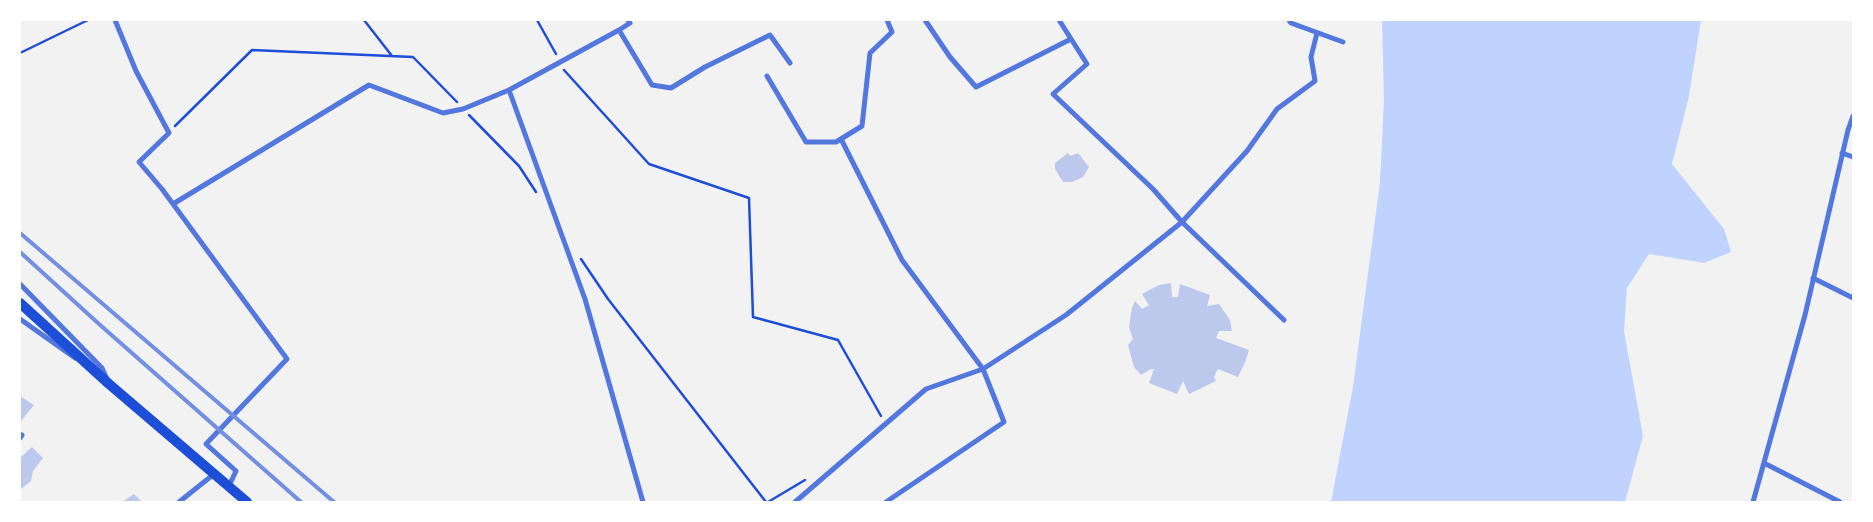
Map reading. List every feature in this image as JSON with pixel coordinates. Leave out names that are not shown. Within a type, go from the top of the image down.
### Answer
[{"type":"main road","points":[[20,303],[109,384],[246,502]]},
{"type":"street","points":[[115,20],[136,72],[169,133],[139,162],[173,204],[287,359],[206,444],[236,471],[229,486]]},
{"type":"street","points":[[173,204],[369,86],[444,113],[463,108],[509,90],[619,30],[630,23],[628,20]]},
{"type":"street","points":[[767,76],[806,142],[836,142],[862,126],[870,53],[892,32],[887,20]]},
{"type":"street","points":[[925,20],[950,58],[976,87],[1072,39]]},
{"type":"street","points":[[1059,20],[1087,64],[1053,94],[1154,189],[1182,222],[1284,320]]},
{"type":"street","points":[[1289,20],[1343,42]]},
{"type":"street","points":[[619,30],[652,86],[670,88],[705,67],[770,35],[790,63]]},
{"type":"street","points":[[795,502],[926,389],[983,369],[1066,315],[1182,222],[1247,151],[1278,109],[1315,81],[1311,58],[1317,33]]},
{"type":"street","points":[[509,90],[585,300],[643,502]]},
{"type":"street","points":[[1754,502],[1805,315],[1842,153],[1853,116]]},
{"type":"street","points":[[841,138],[902,260],[983,369],[1004,422],[886,502]]},
{"type":"street","points":[[1842,153],[1853,157]]},
{"type":"street","points":[[1813,278],[1853,298]]},
{"type":"street","points":[[20,284],[102,368],[109,384]]},
{"type":"street","points":[[20,319],[109,384]]},
{"type":"street","points":[[1764,463],[1840,502]]},
{"type":"street","points":[[179,502],[214,474]]},
{"type":"path","points":[[20,53],[88,20]]},
{"type":"path","points":[[364,20],[392,56]]},
{"type":"path","points":[[537,20],[556,55]]},
{"type":"path","points":[[169,133],[252,50],[414,57],[519,166],[541,200]]},
{"type":"path","points":[[561,64],[565,72],[649,164],[749,198],[753,317],[838,340],[884,422]]},
{"type":"path","points":[[580,257],[608,299],[767,502],[808,478]]},
{"type":"water","points":[[1382,20],[1701,20],[1689,96],[1672,164],[1724,229],[1731,252],[1704,263],[1649,254],[1627,288],[1624,331],[1643,436],[1625,502],[1331,502],[1353,387],[1380,182],[1384,100]]},
{"type":"building","points":[[1068,153],[1070,156],[1078,153],[1089,167],[1083,177],[1072,182],[1063,182],[1055,169],[1055,163]]},
{"type":"building","points":[[1171,283],[1172,297],[1178,297],[1180,284],[1210,295],[1207,306],[1219,304],[1230,320],[1232,331],[1219,331],[1216,338],[1249,350],[1238,377],[1218,369],[1214,377],[1216,381],[1189,394],[1183,381],[1177,394],[1149,383],[1154,369],[1141,375],[1134,367],[1128,345],[1133,339],[1129,327],[1135,301],[1142,309],[1149,305],[1142,294],[1159,285]]},
{"type":"building","points":[[20,396],[34,405],[21,421],[20,420]]},
{"type":"building","points":[[32,447],[43,458],[33,471],[31,481],[20,490],[20,458]]},
{"type":"building","points":[[134,494],[142,502],[122,502]]},
{"type":"railway","points":[[20,233],[334,502]]},
{"type":"railway","points":[[20,252],[301,502]]}]
